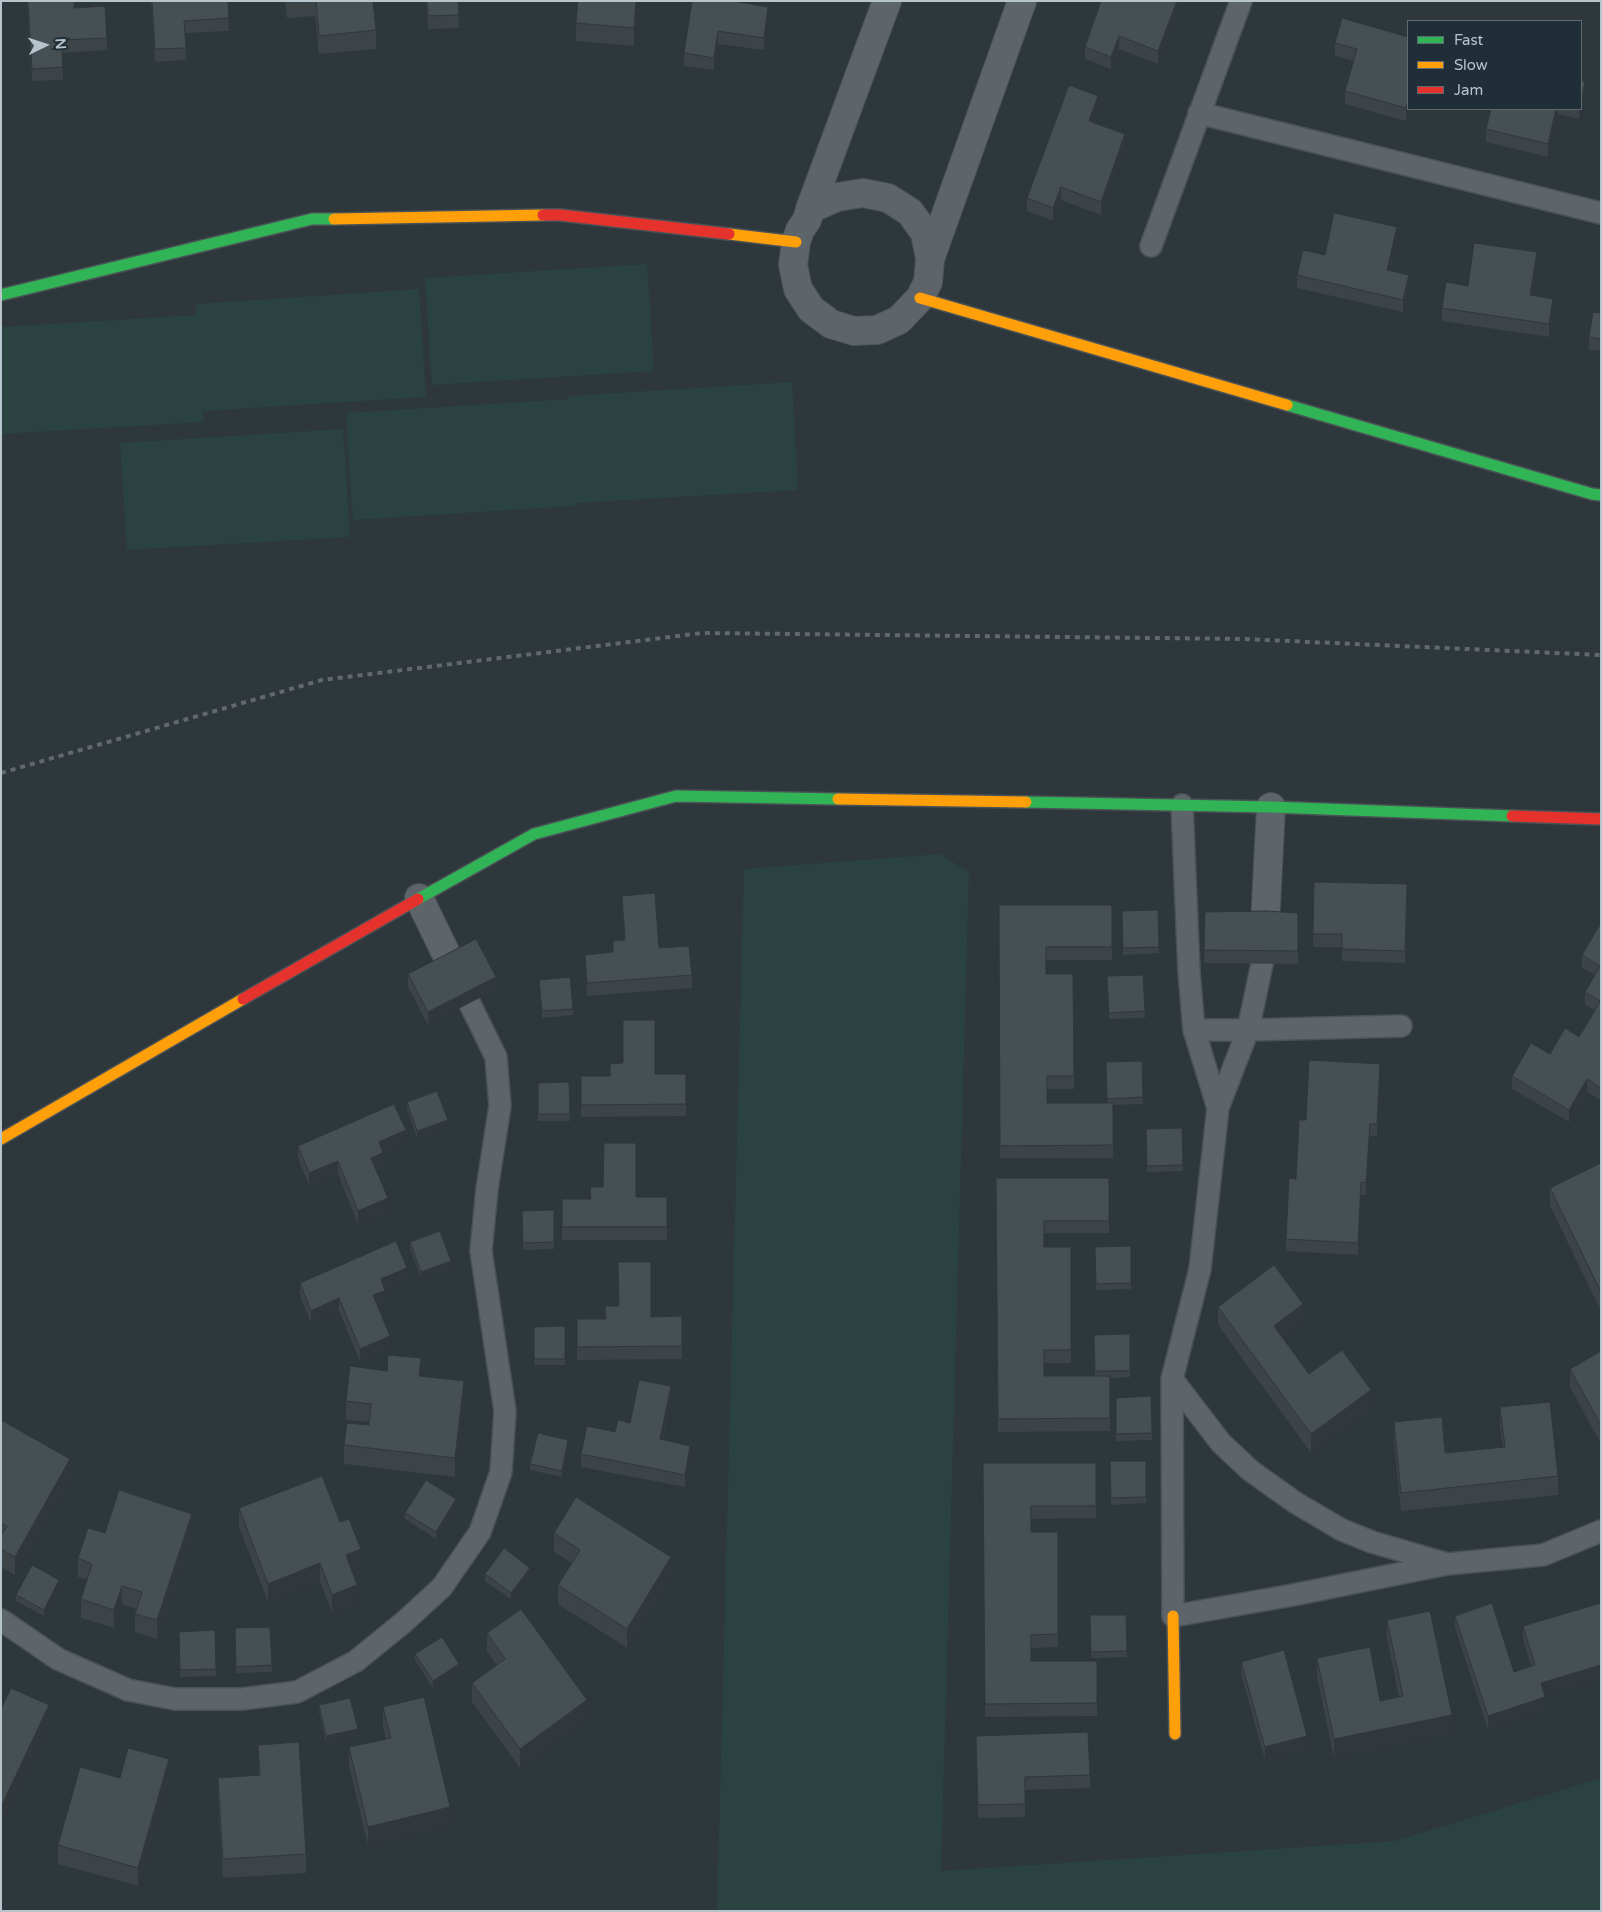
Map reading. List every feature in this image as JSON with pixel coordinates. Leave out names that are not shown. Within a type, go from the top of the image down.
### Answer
[{"type":"street","points":[[887,1],[807,220],[800,230],[796,242],[793,265],[798,289],[811,309],[831,324],[854,331],[878,330],[899,320],[920,298],[928,282],[930,259],[1022,1]]},
{"type":"street","points":[[810,208],[837,197],[863,192],[888,198],[910,212],[925,233],[930,259]]},
{"type":"street","points":[[1,295],[312,219],[560,215],[796,242]]},
{"type":"street","points":[[920,298],[1592,494],[1601,495]]},
{"type":"street","points":[[1,1139],[419,898],[534,834],[676,796],[1271,807],[1601,820]]},
{"type":"street","points":[[1266,924],[1271,807]]},
{"type":"street","points":[[419,898],[451,964]]},
{"type":"street","points":[[1174,1616],[1175,1734]]},
{"type":"lane","points":[[1151,246],[1241,1]]},
{"type":"lane","points":[[1199,113],[1601,213]]},
{"type":"lane","points":[[1182,805],[1189,972],[1194,1030],[1218,1108]]},
{"type":"lane","points":[[1262,964],[1248,1030],[1218,1108],[1200,1269],[1172,1380],[1174,1616],[1447,1564],[1543,1555],[1601,1531]]},
{"type":"lane","points":[[1,1620],[58,1659],[128,1690],[175,1699],[242,1699],[296,1692],[356,1661],[404,1622],[442,1587],[480,1532],[501,1472],[505,1411],[482,1251],[487,1189],[500,1106],[496,1057],[470,1004]]},
{"type":"lane","points":[[1194,1030],[1401,1026]]},
{"type":"lane","points":[[1172,1380],[1221,1442],[1251,1471],[1296,1503],[1342,1530],[1372,1542],[1447,1564]]},
{"type":"green space","points":[[647,264],[654,371],[432,385],[425,278]]},
{"type":"green space","points":[[419,289],[426,397],[203,411],[204,422],[1,434],[1,327],[197,315],[196,304]]},
{"type":"green space","points":[[792,382],[798,490],[576,503],[575,506],[353,520],[346,413]]},
{"type":"green space","points":[[343,429],[350,537],[127,550],[120,443]]},
{"type":"green space","points":[[940,854],[969,872],[941,1871],[1395,1841],[1601,1778],[1601,1911],[717,1911],[744,869]]},
{"type":"building","points":[[28,1],[74,1],[74,8],[105,6],[107,38],[61,40],[63,67],[32,69]]},
{"type":"building","points":[[152,1],[228,1],[229,18],[184,21],[186,48],[155,49]]},
{"type":"building","points":[[316,1],[373,1],[376,30],[319,36]]},
{"type":"building","points":[[427,1],[458,1],[459,15],[428,16]]},
{"type":"building","points":[[578,1],[636,1],[634,28],[576,23]]},
{"type":"building","points":[[692,1],[738,1],[768,7],[764,38],[718,31],[714,58],[684,53]]},
{"type":"building","points":[[1101,1],[1177,1],[1158,51],[1119,36],[1111,57],[1085,47]]},
{"type":"building","points":[[1342,18],[1407,37],[1406,108],[1345,91],[1357,49],[1335,43]]},
{"type":"building","points":[[1582,80],[1585,82],[1582,96]]},
{"type":"building","points":[[1069,85],[1098,96],[1089,121],[1125,134],[1101,202],[1061,187],[1053,208],[1027,198]]},
{"type":"building","points":[[1491,110],[1556,110],[1548,144],[1486,129]]},
{"type":"building","points":[[1334,213],[1397,227],[1387,270],[1409,275],[1403,300],[1297,275],[1303,250],[1325,255]]},
{"type":"building","points":[[1474,243],[1537,252],[1530,295],[1553,299],[1549,324],[1442,308],[1446,282],[1468,286]]},
{"type":"building","points":[[1593,312],[1601,313],[1601,339],[1589,337]]},
{"type":"building","points":[[1314,882],[1407,884],[1405,951],[1342,949],[1342,934],[1313,934]]},
{"type":"building","points":[[655,893],[659,948],[689,946],[692,975],[587,983],[585,955],[613,952],[613,941],[625,940],[622,896]]},
{"type":"building","points":[[999,905],[1112,905],[1112,947],[1046,947],[1046,974],[1073,974],[1074,1076],[1047,1076],[1047,1103],[1113,1103],[1113,1145],[1000,1146]]},
{"type":"building","points":[[1158,910],[1159,947],[1123,948],[1122,911]]},
{"type":"building","points":[[1265,911],[1298,913],[1298,951],[1204,950],[1205,912]]},
{"type":"building","points":[[1601,923],[1601,1088],[1587,1079],[1569,1110],[1512,1076],[1531,1043],[1550,1054],[1565,1028],[1579,1037],[1590,1019],[1600,1001],[1585,992],[1600,966],[1582,955]]},
{"type":"building","points":[[476,939],[496,977],[428,1012],[408,974]]},
{"type":"building","points":[[1143,975],[1145,1011],[1109,1013],[1107,976]]},
{"type":"building","points":[[570,977],[573,1009],[542,1011],[539,980]]},
{"type":"building","points":[[623,1020],[655,1020],[655,1074],[686,1074],[686,1104],[581,1105],[581,1076],[610,1076],[610,1064],[623,1063]]},
{"type":"building","points":[[1309,1060],[1380,1064],[1377,1124],[1370,1124],[1366,1183],[1361,1182],[1358,1243],[1286,1239],[1289,1178],[1296,1179],[1299,1120],[1306,1120]]},
{"type":"building","points":[[1142,1061],[1143,1097],[1107,1099],[1106,1062]]},
{"type":"building","points":[[569,1082],[570,1114],[538,1114],[538,1083]]},
{"type":"building","points":[[437,1091],[448,1120],[417,1131],[407,1102]]},
{"type":"building","points":[[394,1104],[406,1130],[379,1142],[383,1153],[371,1158],[388,1198],[358,1211],[338,1161],[309,1173],[298,1146]]},
{"type":"building","points":[[1182,1128],[1183,1165],[1147,1166],[1146,1129]]},
{"type":"building","points":[[604,1143],[636,1143],[636,1197],[667,1197],[667,1227],[562,1227],[562,1199],[591,1199],[590,1187],[603,1187]]},
{"type":"building","points":[[1601,1163],[1601,1292],[1550,1188]]},
{"type":"building","points":[[996,1178],[1109,1178],[1109,1221],[1044,1221],[1044,1247],[1071,1247],[1071,1350],[1044,1350],[1044,1376],[1110,1376],[1110,1418],[998,1419]]},
{"type":"building","points":[[554,1210],[554,1242],[523,1243],[522,1211]]},
{"type":"building","points":[[440,1231],[451,1261],[421,1272],[410,1242]]},
{"type":"building","points":[[396,1241],[407,1268],[381,1279],[385,1291],[373,1295],[390,1336],[360,1349],[339,1298],[311,1311],[300,1283]]},
{"type":"building","points":[[1131,1246],[1131,1283],[1096,1284],[1095,1247]]},
{"type":"building","points":[[618,1262],[651,1262],[651,1317],[682,1316],[682,1346],[577,1347],[577,1319],[606,1319],[605,1306],[619,1306]]},
{"type":"building","points":[[1274,1265],[1303,1304],[1274,1326],[1309,1374],[1342,1350],[1371,1390],[1311,1434],[1218,1307]]},
{"type":"building","points":[[565,1326],[565,1359],[534,1359],[534,1327]]},
{"type":"building","points":[[1130,1334],[1130,1371],[1095,1371],[1094,1335]]},
{"type":"building","points":[[1601,1351],[1601,1425],[1570,1369]]},
{"type":"building","points":[[388,1355],[421,1358],[419,1376],[464,1381],[455,1458],[344,1445],[347,1423],[369,1425],[371,1404],[346,1401],[350,1366],[387,1371]]},
{"type":"building","points":[[639,1380],[671,1386],[660,1439],[690,1446],[685,1475],[581,1454],[587,1426],[615,1432],[618,1420],[630,1423]]},
{"type":"building","points":[[1151,1396],[1152,1433],[1116,1434],[1116,1398]]},
{"type":"building","points":[[1550,1402],[1558,1476],[1401,1493],[1394,1422],[1442,1417],[1445,1453],[1505,1447],[1500,1407]]},
{"type":"building","points":[[3,1421],[70,1459],[15,1557],[1,1549],[1,1536],[7,1526],[1,1523],[1,1424]]},
{"type":"building","points":[[538,1433],[568,1440],[562,1471],[530,1464]]},
{"type":"building","points":[[1110,1461],[1146,1461],[1146,1497],[1111,1498]]},
{"type":"building","points":[[983,1463],[1096,1463],[1096,1506],[1031,1506],[1031,1532],[1058,1532],[1058,1634],[1031,1635],[1031,1661],[1097,1661],[1097,1703],[985,1704]]},
{"type":"building","points":[[322,1476],[340,1522],[349,1519],[361,1549],[346,1555],[357,1585],[332,1595],[320,1563],[268,1584],[239,1508]]},
{"type":"building","points":[[426,1480],[456,1499],[436,1532],[405,1513]]},
{"type":"building","points":[[119,1490],[192,1514],[157,1620],[135,1614],[142,1592],[122,1586],[114,1610],[81,1599],[92,1564],[78,1558],[88,1528],[105,1533]]},
{"type":"building","points":[[576,1497],[671,1557],[627,1629],[558,1585],[580,1550],[554,1533]]},
{"type":"building","points":[[504,1548],[530,1568],[511,1593],[485,1574]]},
{"type":"building","points":[[32,1565],[59,1580],[44,1610],[16,1595]]},
{"type":"building","points":[[1492,1603],[1514,1672],[1535,1665],[1523,1626],[1601,1603],[1601,1665],[1541,1683],[1545,1697],[1488,1716],[1455,1616]]},
{"type":"building","points":[[521,1609],[587,1700],[520,1749],[472,1683],[505,1659],[487,1633]]},
{"type":"building","points":[[1430,1611],[1452,1715],[1334,1739],[1317,1658],[1370,1647],[1380,1701],[1403,1696],[1387,1620]]},
{"type":"building","points":[[1090,1615],[1126,1615],[1127,1651],[1091,1652]]},
{"type":"building","points":[[270,1627],[272,1665],[236,1667],[235,1628]]},
{"type":"building","points":[[215,1630],[216,1669],[180,1670],[179,1632]]},
{"type":"building","points":[[442,1637],[459,1664],[433,1681],[415,1654]]},
{"type":"building","points":[[1284,1650],[1307,1736],[1265,1747],[1241,1662]]},
{"type":"building","points":[[11,1688],[49,1705],[1,1807],[1,1709]]},
{"type":"building","points":[[424,1697],[450,1807],[368,1827],[349,1747],[391,1738],[383,1707]]},
{"type":"building","points":[[350,1698],[358,1729],[326,1736],[319,1705]]},
{"type":"building","points":[[1088,1732],[1090,1775],[1025,1777],[1025,1804],[978,1805],[976,1736]]},
{"type":"building","points":[[299,1742],[306,1854],[223,1859],[218,1778],[260,1775],[258,1745]]},
{"type":"building","points":[[128,1748],[169,1759],[138,1868],[58,1845],[80,1767],[120,1778]]},
{"type":"railway","points":[[1,773],[322,680],[702,633],[1244,639],[1601,655]]},
{"type":"traffic: fast","points":[[1,295],[312,219],[334,219]]},
{"type":"traffic: fast","points":[[1287,405],[1592,494],[1601,495]]},
{"type":"traffic: fast","points":[[418,899],[534,834],[676,796],[838,799]]},
{"type":"traffic: fast","points":[[1026,802],[1271,807],[1512,816]]},
{"type":"traffic: slow","points":[[334,219],[543,215]]},
{"type":"traffic: slow","points":[[729,234],[796,242]]},
{"type":"traffic: slow","points":[[920,298],[1287,405]]},
{"type":"traffic: slow","points":[[838,799],[1026,802]]},
{"type":"traffic: slow","points":[[1,1139],[243,999]]},
{"type":"traffic: slow","points":[[1173,1616],[1175,1734]]},
{"type":"traffic: jam","points":[[543,215],[560,215],[729,234]]},
{"type":"traffic: jam","points":[[1512,816],[1601,819]]},
{"type":"traffic: jam","points":[[243,999],[418,899]]}]
